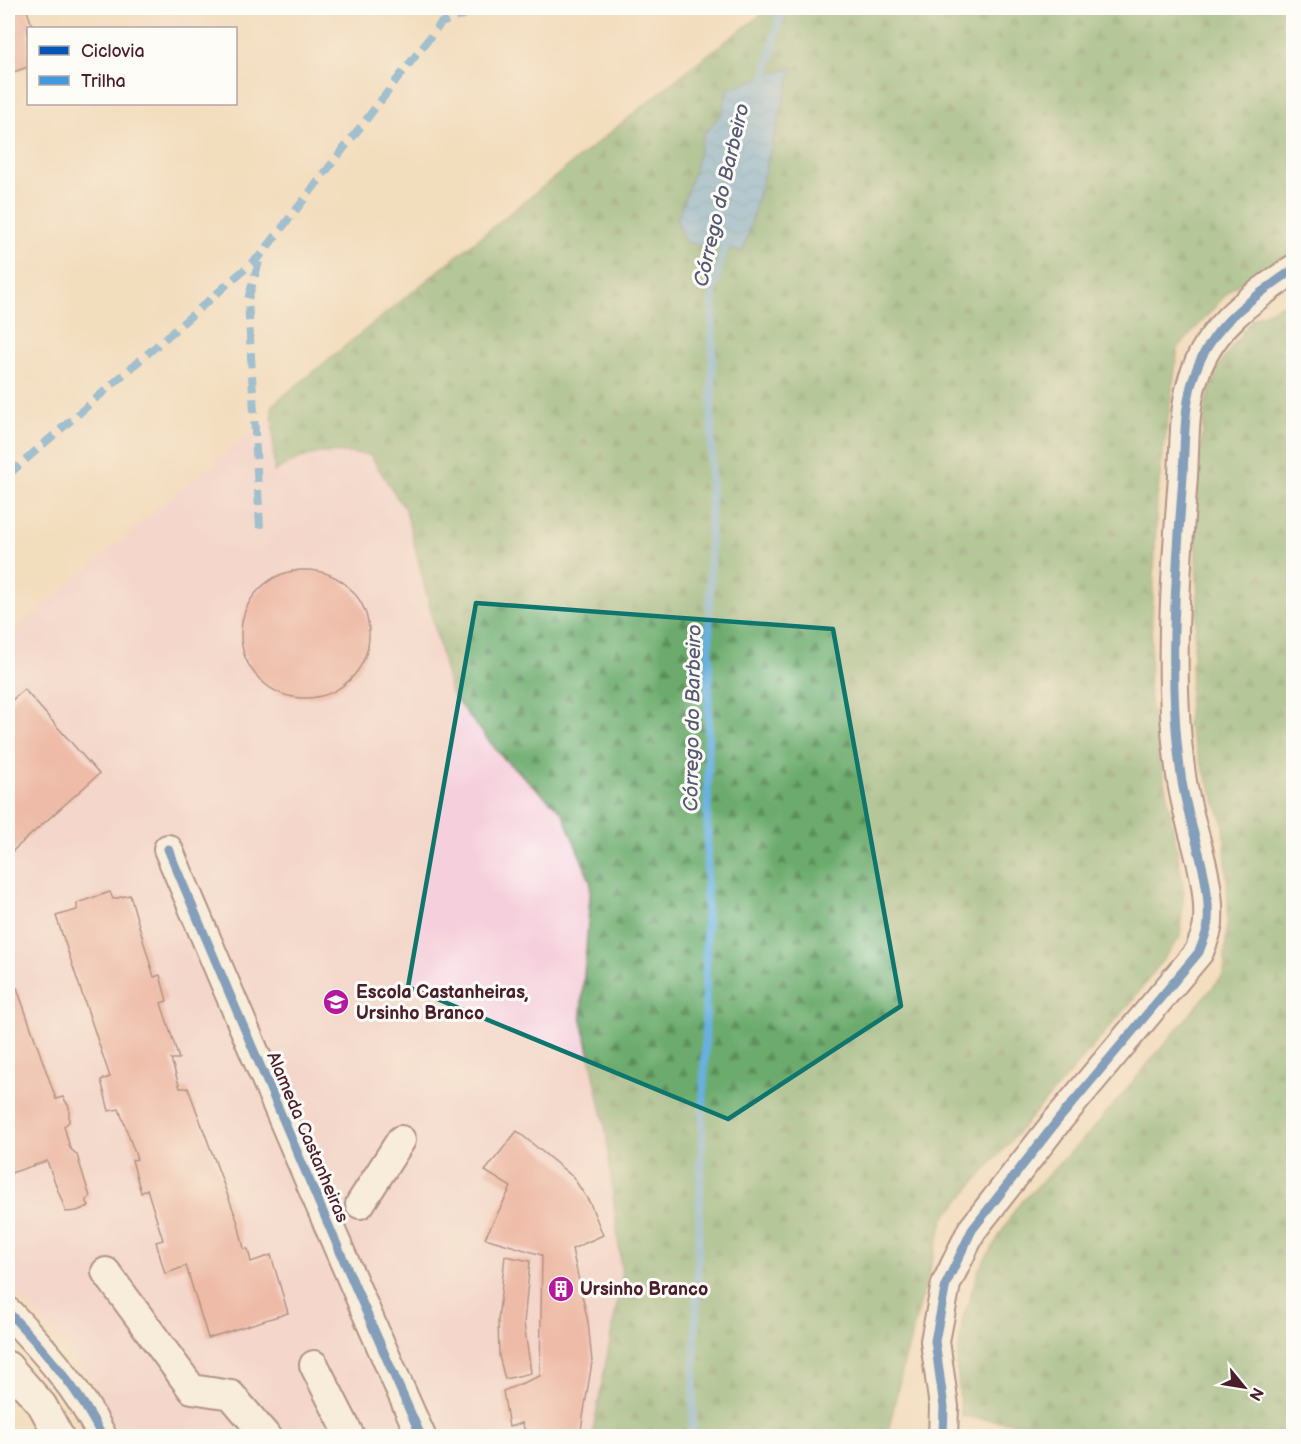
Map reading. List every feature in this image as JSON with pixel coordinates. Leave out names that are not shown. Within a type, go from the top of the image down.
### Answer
[{"type":"street","points":[[943,1437],[944,1407],[935,1341],[946,1284],[972,1230],[1058,1120],[1199,952],[1208,924],[1208,894],[1181,777],[1174,714],[1178,540],[1187,408],[1196,368],[1215,334],[1242,304],[1293,269]]},
{"type":"street","name":"Alameda Castanheiras","points":[[168,849],[266,1076],[324,1220],[421,1437]]},
{"type":"street","points":[[360,1204],[401,1140]]},
{"type":"street","points":[[106,1272],[192,1389],[231,1395],[266,1437]]},
{"type":"street","points":[[8,1312],[43,1348],[80,1395],[102,1437]]},
{"type":"street","points":[[314,1365],[350,1437]]},
{"type":"street","points":[[8,1366],[42,1405],[59,1437]]},
{"type":"highlighted area","points":[[476,603],[833,629],[901,1006],[728,1119],[408,987]]},
{"type":"shaded area","name":"Escola Castanheiras, Ursinho Branco","points":[[562,184],[660,1436],[121,1436],[84,1367],[8,1285],[8,637],[171,497]]},
{"type":"green space","points":[[770,8],[1293,8],[1293,251],[1232,288],[1178,348],[1157,498],[1149,695],[1184,890],[1180,937],[1132,1001],[944,1218],[904,1363],[887,1436],[592,1436],[622,1277],[606,1131],[581,1015],[591,883],[562,812],[502,757],[451,694],[406,511],[370,455],[343,452],[320,453],[297,459],[274,472],[272,405],[694,65]]},
{"type":"green space","points":[[1293,299],[1293,1436],[1116,1436],[961,1416],[957,1367],[962,1321],[979,1269],[1016,1208],[1091,1131],[1224,974],[1228,905],[1224,825],[1187,725],[1198,599],[1194,512],[1206,402],[1218,367],[1252,319]]},
{"type":"water","points":[[793,67],[743,252],[685,242],[677,220],[695,169],[703,135],[723,112],[727,89]]},
{"type":"building","points":[[26,8],[33,27],[27,27],[27,67],[8,74],[8,9]]},
{"type":"building","points":[[305,570],[330,575],[350,589],[364,609],[369,634],[364,659],[350,679],[330,693],[305,698],[280,693],[260,679],[246,659],[241,634],[246,609],[260,589],[280,575]]},
{"type":"building","points":[[24,689],[99,774],[8,855],[8,704]]},
{"type":"building","points":[[110,892],[113,899],[130,895],[154,977],[160,975],[167,1001],[161,1003],[179,1059],[171,1059],[180,1088],[188,1088],[238,1223],[244,1249],[248,1249],[251,1262],[271,1255],[288,1313],[208,1338],[186,1266],[165,1274],[156,1242],[163,1240],[147,1189],[141,1193],[132,1160],[137,1159],[119,1109],[109,1111],[101,1080],[110,1077],[56,916],[77,910],[77,903]]},
{"type":"building","points":[[17,988],[56,1099],[63,1097],[69,1107],[69,1122],[64,1126],[70,1148],[77,1155],[90,1197],[86,1200],[89,1206],[77,1211],[66,1212],[47,1161],[8,1174],[8,991]]},
{"type":"building","name":"Ursinho Branco","points":[[517,1131],[573,1177],[590,1203],[603,1235],[572,1249],[588,1322],[592,1362],[580,1436],[527,1436],[522,1423],[509,1427],[503,1391],[540,1376],[542,1255],[485,1238],[511,1187],[485,1171]]},
{"type":"building","points":[[505,1256],[530,1261],[524,1323],[531,1373],[505,1379],[499,1356],[498,1321]]},
{"type":"waterway","name":"Córrego do Barbeiro","points":[[763,86],[782,8]]},
{"type":"waterway","name":"Córrego do Barbeiro","points":[[692,1436],[705,1049],[713,291],[726,239]]},
{"type":"marked path","points":[[8,475],[261,255],[441,23],[482,8]]},
{"type":"marked path","points":[[260,528],[248,299],[261,255]]},
{"type":"cycle path","points":[[943,1436],[944,1407],[935,1341],[946,1284],[972,1230],[1058,1120],[1199,952],[1206,934],[1208,922],[1206,885],[1184,793],[1174,702],[1174,626],[1187,407],[1197,368],[1214,337],[1238,311],[1294,269]]},
{"type":"cycle path","points":[[168,849],[421,1436]]},
{"type":"cycle path","points":[[8,1312],[60,1371],[93,1418],[102,1436]]},
{"type":"place","name":"Escola Castanheiras, Ursinho Branco","points":[[336,1002]]},
{"type":"place","name":"Ursinho Branco","points":[[561,1289]]}]
